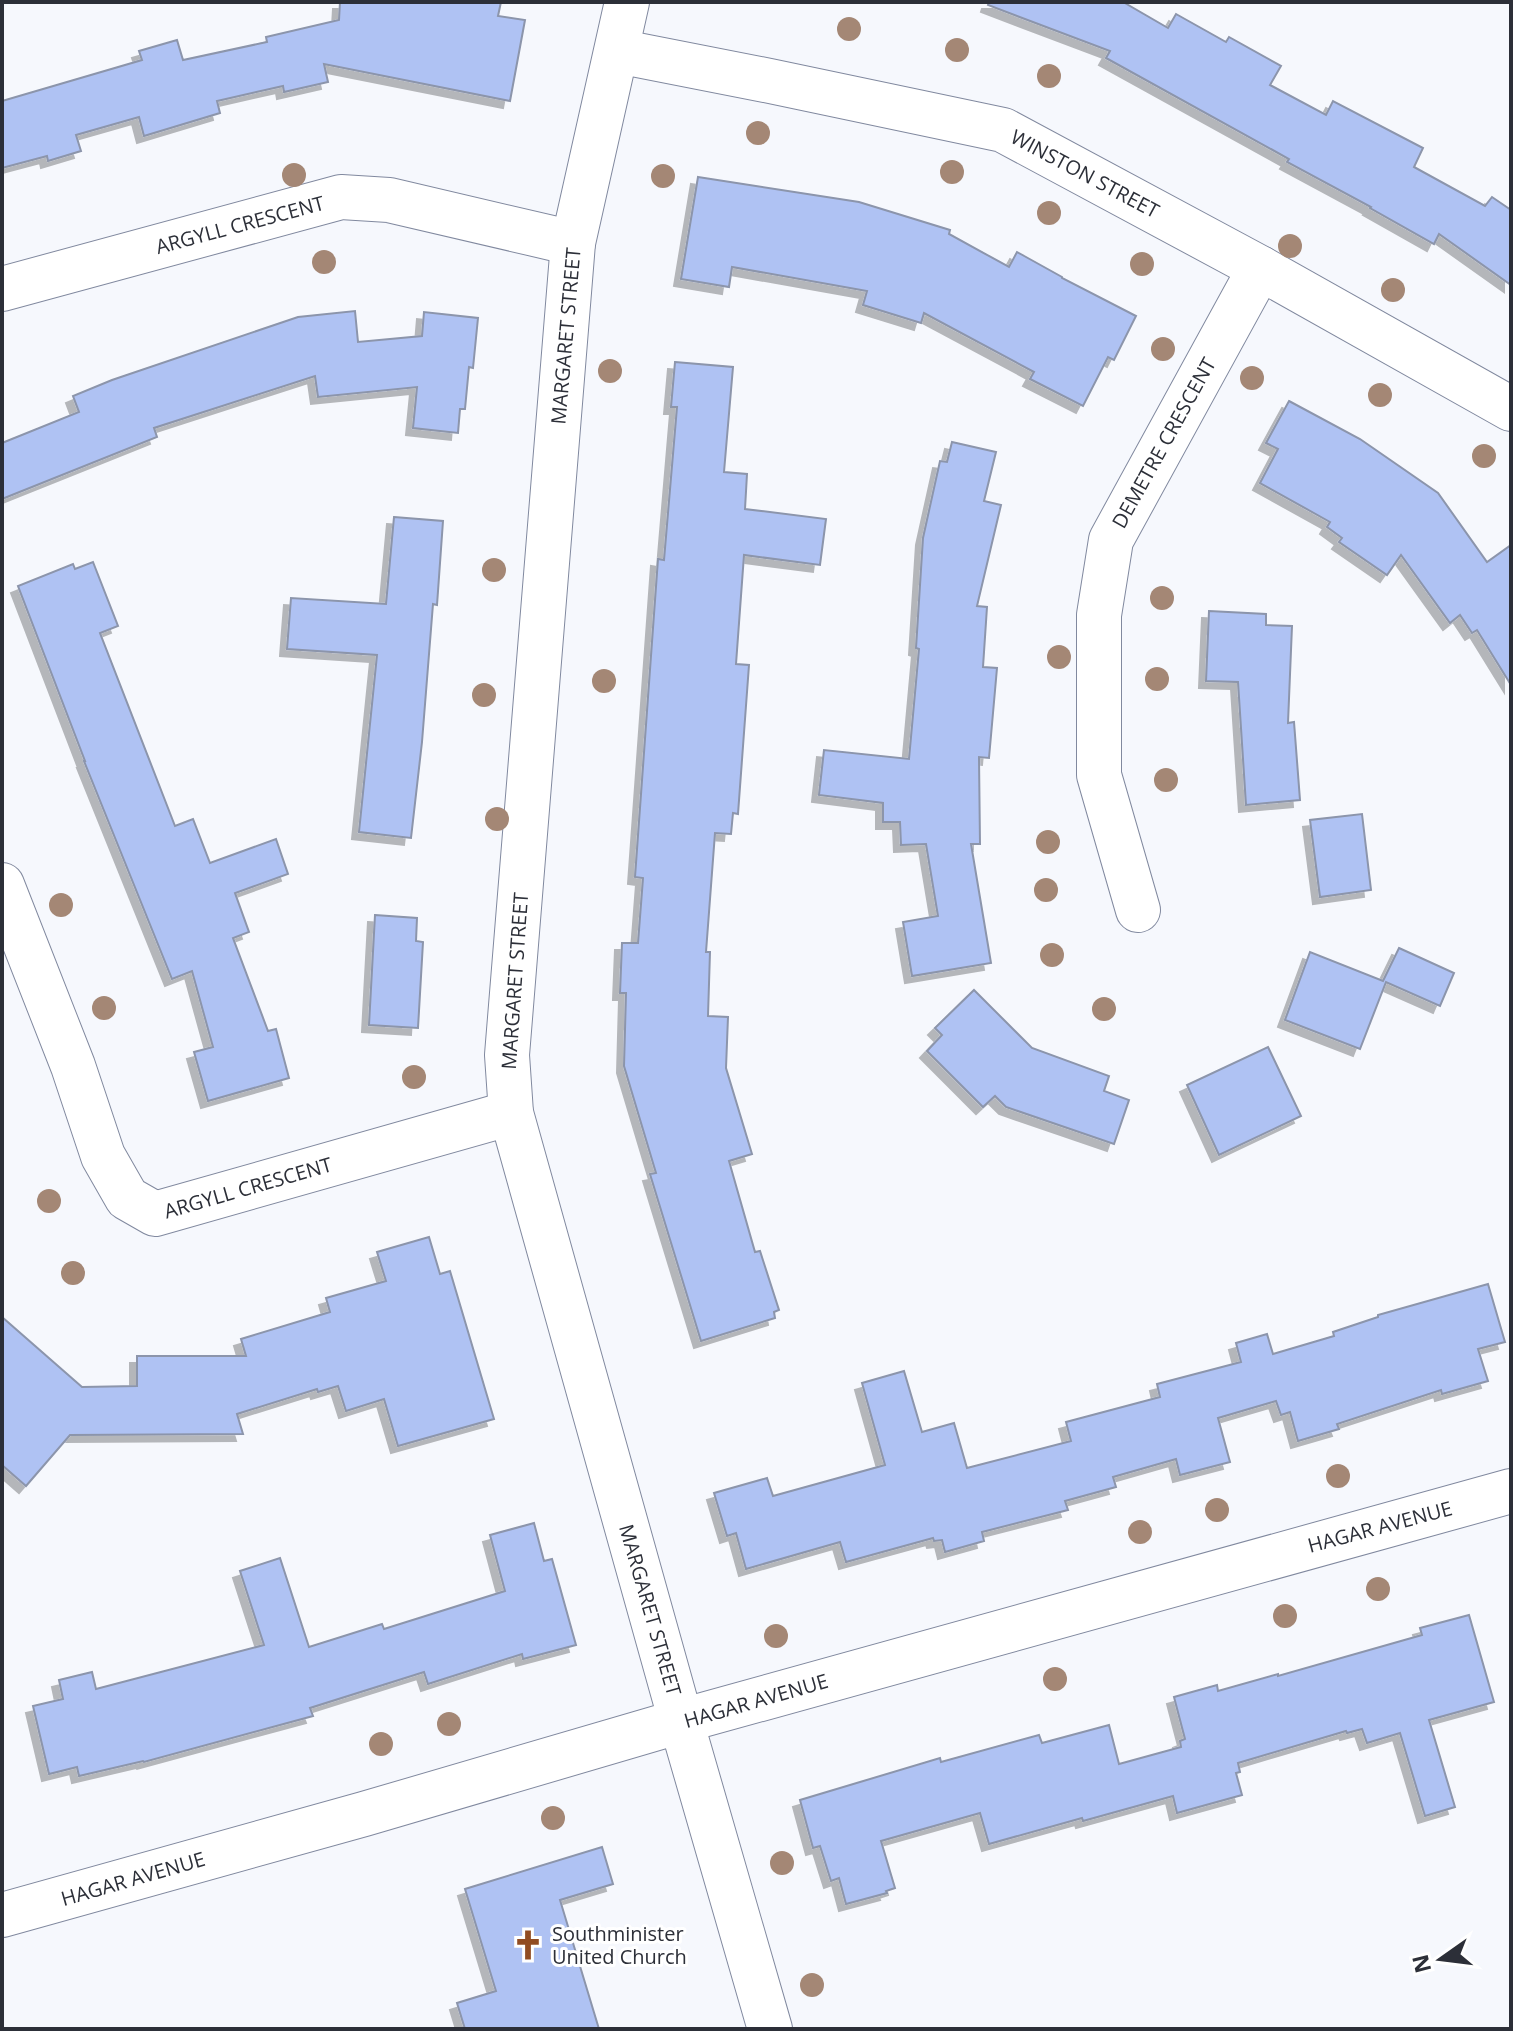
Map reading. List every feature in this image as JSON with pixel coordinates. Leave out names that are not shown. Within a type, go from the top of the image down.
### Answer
[{"type":"street","name":"MARGARET STREET","points":[[627,2],[573,243],[507,1055],[511,1113],[770,2029]]},
{"type":"street","name":"WINSTON STREET","points":[[617,51],[1003,130],[1260,268],[1511,409]]},
{"type":"street","name":"ARGYLL CRESCENT","points":[[2,289],[341,197],[389,200],[573,243]]},
{"type":"street","name":"DEMETRE CRESCENT","points":[[1138,910],[1099,775],[1099,615],[1111,540],[1260,268]]},
{"type":"street","name":"ARGYLL CRESCENT","points":[[2,885],[73,1066],[103,1156],[127,1198],[155,1214],[511,1113]]},
{"type":"street","name":"HAGAR AVENUE","points":[[2,1915],[681,1721],[1511,1491]]},
{"type":"building","points":[[340,2],[501,2],[498,16],[525,20],[510,101],[324,64],[328,82],[284,92],[283,86],[217,101],[220,113],[144,136],[139,117],[76,135],[81,151],[48,161],[47,156],[2,168],[2,101],[142,60],[139,51],[177,40],[183,60],[267,42],[266,37],[339,20]]},
{"type":"building","points":[[989,2],[1123,2],[1168,28],[1176,14],[1226,42],[1229,37],[1281,66],[1270,85],[1326,115],[1333,101],[1423,148],[1414,167],[1485,206],[1492,197],[1511,210],[1511,285],[1439,234],[1434,244],[1287,162],[1289,159],[1106,58],[1110,51],[988,5]]},
{"type":"building","points":[[698,177],[859,202],[950,230],[949,234],[1009,267],[1017,252],[1136,316],[1114,360],[1108,357],[1083,406],[1030,379],[1034,372],[924,313],[921,323],[863,305],[867,291],[732,267],[729,287],[681,279]]},
{"type":"building","points":[[355,311],[358,342],[422,336],[424,312],[478,318],[473,368],[469,367],[465,409],[460,409],[458,433],[413,428],[417,387],[318,397],[315,376],[154,428],[157,437],[2,499],[2,443],[79,412],[73,396],[298,317]]},
{"type":"building","points":[[675,362],[733,367],[724,472],[747,474],[745,509],[826,519],[820,565],[744,555],[736,664],[749,665],[738,814],[733,813],[731,834],[715,833],[706,952],[710,952],[708,1016],[728,1017],[726,1068],[752,1154],[729,1161],[755,1252],[760,1251],[779,1310],[774,1312],[775,1318],[701,1341],[650,1174],[656,1173],[624,1066],[626,993],[620,993],[622,943],[638,943],[643,878],[635,877],[658,559],[664,560],[677,407],[671,407]]},
{"type":"building","points":[[1289,401],[1360,439],[1438,493],[1487,562],[1511,545],[1511,685],[1477,630],[1472,633],[1460,615],[1450,623],[1401,555],[1387,575],[1339,542],[1342,538],[1327,527],[1330,522],[1260,483],[1278,449],[1266,443]]},
{"type":"building","points":[[952,442],[996,452],[984,501],[1001,505],[977,606],[987,607],[983,667],[997,668],[989,758],[979,757],[980,844],[971,844],[991,963],[912,976],[903,922],[938,916],[926,844],[901,845],[900,822],[883,822],[883,803],[819,795],[824,750],[909,759],[919,649],[916,648],[923,538],[940,461],[947,462]]},
{"type":"building","points":[[394,517],[443,521],[437,605],[433,604],[411,838],[359,832],[377,655],[287,649],[291,598],[386,604]]},
{"type":"building","points":[[93,562],[118,626],[100,633],[175,826],[193,819],[210,863],[276,839],[288,874],[235,893],[249,932],[233,938],[268,1031],[276,1029],[289,1078],[208,1101],[194,1052],[213,1047],[192,971],[172,979],[18,586],[73,564],[75,569]]},
{"type":"building","points":[[1209,611],[1266,614],[1266,625],[1292,626],[1288,723],[1294,722],[1300,800],[1246,805],[1238,682],[1206,681]]},
{"type":"building","points":[[1362,814],[1371,890],[1320,897],[1310,820]]},
{"type":"building","points":[[375,915],[417,918],[416,941],[423,942],[418,1028],[369,1025]]},
{"type":"building","points":[[1399,948],[1454,973],[1440,1006],[1386,982],[1360,1049],[1285,1020],[1310,952],[1383,981]]},
{"type":"building","points":[[974,990],[1032,1048],[1109,1076],[1104,1091],[1129,1100],[1114,1144],[1006,1107],[995,1096],[983,1107],[927,1051],[942,1035],[935,1028]]},
{"type":"building","points":[[1268,1047],[1301,1116],[1219,1155],[1187,1085]]},
{"type":"building","points":[[429,1237],[440,1274],[450,1271],[494,1419],[398,1446],[384,1399],[346,1411],[338,1386],[318,1392],[317,1389],[237,1414],[243,1434],[70,1435],[26,1486],[2,1465],[2,1317],[82,1387],[137,1386],[137,1356],[246,1356],[241,1339],[330,1312],[326,1298],[386,1281],[377,1252]]},
{"type":"building","points":[[1488,1284],[1505,1342],[1478,1349],[1488,1381],[1442,1394],[1441,1390],[1337,1424],[1339,1429],[1298,1441],[1290,1412],[1281,1415],[1276,1401],[1218,1418],[1230,1462],[1180,1475],[1176,1459],[1113,1477],[1116,1487],[1065,1501],[1068,1510],[982,1532],[984,1541],[945,1552],[942,1540],[934,1541],[933,1538],[846,1562],[840,1542],[746,1569],[736,1533],[727,1536],[714,1493],[767,1478],[773,1496],[885,1465],[862,1383],[904,1371],[922,1432],[954,1423],[967,1468],[1071,1441],[1066,1422],[1160,1397],[1157,1384],[1241,1362],[1236,1343],[1267,1334],[1273,1354],[1334,1336],[1333,1332],[1378,1315]]},
{"type":"building","points":[[534,1523],[544,1561],[552,1559],[576,1645],[523,1659],[522,1654],[428,1684],[424,1672],[310,1708],[313,1716],[144,1762],[79,1776],[77,1767],[49,1774],[33,1706],[63,1699],[59,1680],[92,1672],[96,1689],[264,1645],[240,1571],[280,1558],[309,1647],[382,1624],[384,1629],[505,1591],[490,1535]]},
{"type":"building","points":[[1469,1615],[1494,1702],[1429,1720],[1455,1807],[1425,1816],[1400,1733],[1367,1743],[1362,1729],[1238,1763],[1240,1772],[1236,1773],[1242,1795],[1177,1813],[1173,1796],[989,1844],[980,1813],[881,1841],[895,1888],[846,1904],[839,1878],[831,1881],[820,1846],[813,1848],[800,1800],[940,1758],[941,1762],[1039,1735],[1042,1743],[1109,1725],[1119,1764],[1181,1747],[1180,1741],[1185,1739],[1174,1697],[1217,1685],[1218,1691],[1278,1676],[1422,1635],[1420,1628]]},
{"type":"building","name":"Southminister United Church","points":[[602,1847],[613,1884],[560,1900],[599,2029],[465,2029],[457,2003],[496,1991],[465,1889]]},
{"type":"place","name":"Southminister United Church","points":[[528,1945]]}]
